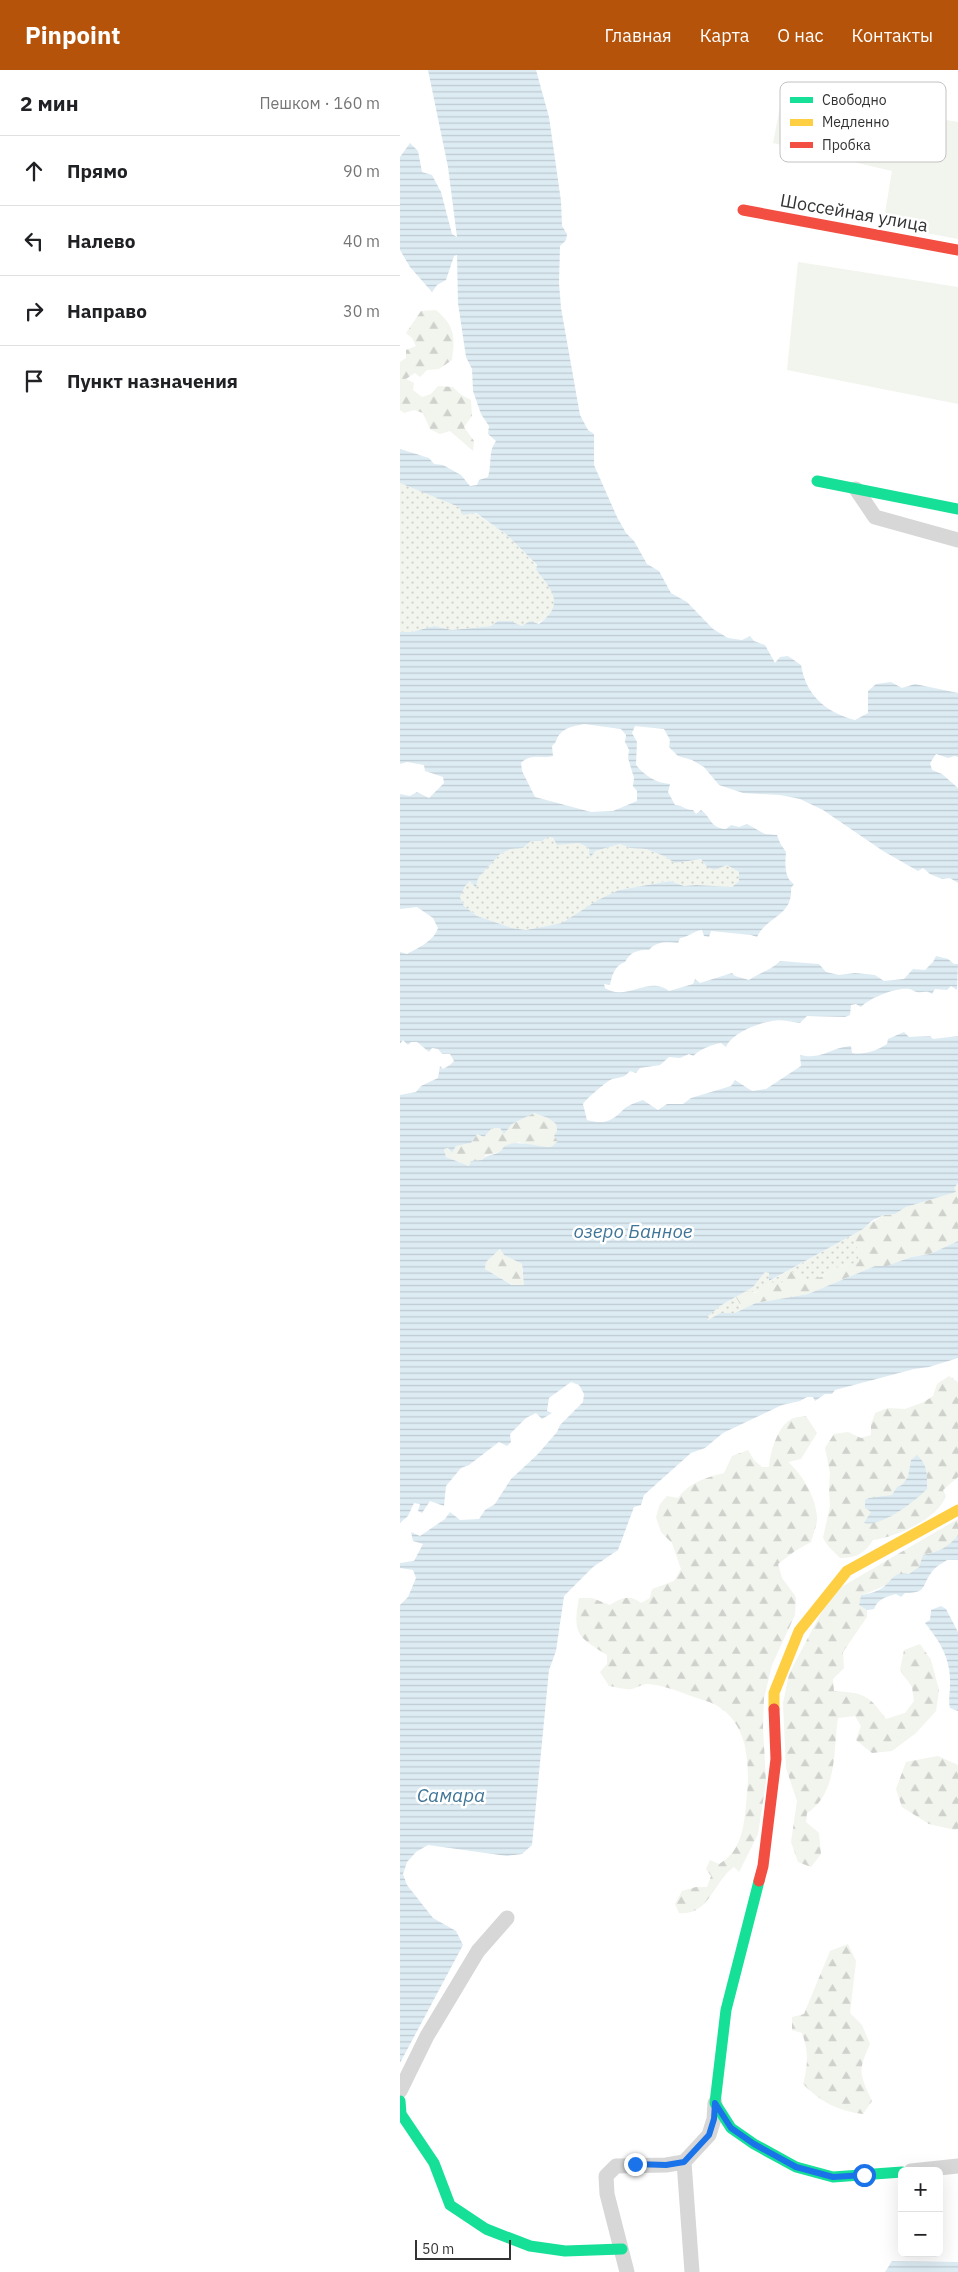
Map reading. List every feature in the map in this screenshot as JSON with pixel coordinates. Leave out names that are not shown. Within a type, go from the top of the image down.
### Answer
[{"type":"street","name":"Шоссейная улица","points":[[743,210],[958,250]]},
{"type":"street","points":[[817,481],[958,510]]},
{"type":"street","points":[[856,489],[875,517],[958,540]]},
{"type":"street","points":[[627,2272],[607,2194],[606,2176],[616,2166],[666,2165],[684,2162],[709,2135],[714,2119],[726,2010],[763,1866],[776,1759],[774,1693],[799,1631],[848,1571],[958,1510]]},
{"type":"street","points":[[400,2091],[427,2036],[478,1951],[507,1918]]},
{"type":"street","points":[[400,2101],[401,2114],[434,2163],[450,2205],[486,2229],[530,2246],[556,2250],[622,2249]]},
{"type":"street","points":[[715,2103],[731,2128],[754,2144],[796,2167],[833,2177],[898,2172]]},
{"type":"street","points":[[684,2162],[692,2272]]},
{"type":"street","points":[[943,2168],[958,2166]]},
{"type":"green space","points":[[780,107],[780,145],[773,143]]},
{"type":"green space","points":[[946,120],[958,122],[958,239],[883,225],[892,171],[854,162],[946,162]]},
{"type":"green space","points":[[798,262],[958,287],[958,404],[787,370]]},
{"type":"green space","points":[[436,310],[447,321],[452,332],[452,360],[439,369],[427,370],[420,377],[415,373],[406,379],[414,383],[413,390],[422,397],[431,394],[438,386],[453,387],[460,394],[471,400],[472,416],[464,427],[474,441],[473,451],[450,431],[440,434],[430,429],[423,413],[414,410],[404,413],[400,410],[400,362],[406,358],[406,350],[416,346],[412,338],[406,333],[421,311]]},
{"type":"green space","points":[[400,483],[475,513],[507,535],[537,566],[536,570],[552,589],[555,605],[549,616],[538,623],[525,626],[498,621],[491,626],[452,630],[434,626],[412,632],[400,632]]},
{"type":"green space","points":[[548,837],[568,844],[579,843],[595,851],[620,844],[630,848],[646,849],[664,856],[675,863],[701,859],[707,867],[727,865],[739,872],[739,881],[732,887],[684,886],[670,881],[619,890],[562,923],[526,930],[512,928],[477,916],[464,906],[460,897],[465,886],[470,881],[476,887],[478,878],[500,854],[511,849],[523,848],[531,841],[542,841]]},
{"type":"green space","points":[[534,1113],[548,1118],[556,1124],[558,1141],[551,1147],[532,1146],[519,1142],[500,1152],[486,1155],[482,1160],[469,1166],[446,1157],[444,1149],[448,1148],[452,1153],[456,1146],[471,1143],[477,1134],[484,1137],[492,1128],[500,1128],[504,1134],[512,1124]]},
{"type":"green space","points":[[958,1183],[958,1241],[930,1254],[910,1257],[887,1267],[875,1266],[808,1294],[756,1303],[743,1310],[736,1297],[744,1290],[755,1293],[764,1288],[769,1281],[780,1285],[786,1278],[788,1269],[806,1281],[821,1277],[832,1269],[859,1262],[857,1246],[850,1236],[884,1215],[895,1214],[906,1207],[955,1192],[953,1188]]},
{"type":"green space","points":[[850,1236],[857,1246],[859,1262],[833,1269],[812,1281],[791,1277],[780,1285],[770,1286],[753,1292],[744,1290],[753,1287],[765,1272],[769,1273],[770,1281]]},
{"type":"green space","points":[[500,1249],[504,1255],[522,1264],[524,1285],[513,1285],[485,1269],[486,1262]]},
{"type":"green space","points":[[736,1297],[743,1310],[735,1313],[720,1313],[708,1320],[706,1317]]},
{"type":"green space","points":[[949,1376],[958,1382],[958,1477],[943,1490],[946,1496],[942,1504],[915,1526],[893,1535],[873,1540],[867,1549],[859,1554],[840,1558],[823,1538],[830,1506],[830,1473],[825,1448],[834,1434],[848,1432],[861,1438],[871,1435],[871,1425],[875,1413],[888,1408],[905,1409],[924,1402],[933,1396],[937,1384]]},
{"type":"green space","points":[[806,1416],[817,1433],[801,1459],[788,1462],[803,1479],[811,1493],[816,1508],[817,1522],[811,1542],[778,1564],[782,1578],[796,1597],[795,1615],[772,1665],[764,1698],[763,1727],[766,1782],[758,1834],[739,1872],[734,1867],[727,1873],[698,1909],[679,1913],[675,1904],[682,1891],[696,1887],[707,1887],[711,1876],[706,1869],[710,1860],[719,1864],[726,1859],[737,1846],[740,1838],[745,1813],[748,1777],[746,1749],[742,1736],[728,1714],[710,1702],[657,1685],[646,1684],[634,1689],[609,1686],[600,1672],[607,1664],[607,1655],[589,1644],[577,1627],[579,1598],[592,1598],[610,1605],[625,1598],[637,1600],[641,1603],[650,1598],[652,1589],[674,1581],[681,1569],[672,1543],[661,1532],[656,1517],[660,1504],[667,1496],[678,1498],[693,1484],[724,1473],[732,1456],[748,1450],[754,1460],[762,1467],[769,1467],[773,1448],[781,1429],[792,1419]]},
{"type":"green space","points":[[958,1519],[958,1535],[952,1543],[943,1549],[923,1555],[919,1567],[909,1574],[861,1595],[859,1605],[867,1610],[867,1617],[843,1652],[844,1668],[833,1679],[834,1691],[864,1696],[874,1704],[886,1719],[905,1713],[914,1701],[912,1687],[900,1670],[904,1650],[920,1644],[931,1660],[939,1690],[936,1711],[916,1733],[892,1751],[872,1753],[856,1740],[861,1726],[855,1716],[838,1718],[829,1783],[817,1805],[807,1813],[806,1822],[819,1833],[821,1854],[811,1867],[798,1862],[791,1842],[797,1801],[786,1768],[783,1703],[789,1674],[821,1613],[836,1590]]},
{"type":"green space","points":[[938,1756],[958,1765],[958,1829],[955,1830],[929,1824],[902,1807],[896,1789],[906,1762]]},
{"type":"green space","points":[[848,1944],[856,1961],[850,2013],[862,2025],[870,2044],[863,2061],[862,2073],[872,2101],[863,2114],[846,2111],[830,2105],[803,2084],[807,2065],[806,2046],[802,2033],[792,2030],[792,2017],[804,2014],[830,1951]]},
{"type":"water","name":"озеро Банное","points":[[428,70],[536,70],[549,117],[561,201],[562,226],[567,234],[566,240],[560,246],[559,283],[561,308],[580,415],[588,430],[594,434],[594,465],[617,517],[647,564],[659,571],[671,593],[687,602],[713,629],[728,638],[742,640],[750,636],[754,641],[765,645],[775,663],[780,657],[788,656],[801,665],[807,685],[812,693],[826,707],[844,717],[855,720],[868,713],[868,691],[876,684],[891,682],[902,688],[915,684],[958,693],[958,757],[948,758],[936,754],[930,763],[932,770],[942,774],[958,788],[958,883],[950,878],[942,879],[930,874],[923,868],[918,871],[883,851],[823,810],[800,799],[780,795],[743,793],[719,785],[704,767],[692,760],[678,756],[669,747],[670,740],[664,729],[635,726],[632,733],[637,742],[636,765],[651,778],[670,784],[668,792],[675,805],[693,810],[696,814],[701,810],[717,827],[726,829],[731,825],[739,827],[747,824],[765,834],[777,835],[786,852],[785,865],[788,878],[794,884],[791,888],[791,897],[788,905],[761,930],[757,937],[711,931],[709,937],[704,936],[702,930],[680,938],[678,943],[666,942],[649,950],[632,953],[625,962],[616,968],[610,985],[604,984],[605,988],[621,992],[654,986],[669,991],[693,984],[695,979],[700,983],[732,973],[735,976],[749,980],[780,961],[819,964],[826,972],[839,975],[855,973],[875,975],[884,981],[904,979],[913,969],[925,970],[936,956],[958,964],[957,990],[951,986],[947,990],[935,989],[932,994],[916,992],[910,989],[891,991],[861,1007],[856,1004],[851,1005],[850,1015],[845,1017],[807,1016],[800,1023],[779,1020],[760,1024],[734,1037],[726,1047],[721,1043],[699,1051],[693,1056],[689,1054],[680,1058],[669,1057],[660,1065],[640,1068],[636,1073],[630,1071],[623,1077],[610,1080],[583,1104],[587,1120],[603,1122],[612,1119],[628,1106],[643,1100],[658,1110],[667,1104],[683,1104],[691,1098],[731,1086],[735,1080],[752,1091],[766,1089],[801,1066],[800,1055],[815,1056],[851,1046],[852,1053],[866,1053],[887,1044],[888,1039],[904,1032],[909,1037],[930,1036],[933,1039],[958,1036],[958,1183],[954,1188],[956,1192],[906,1207],[895,1214],[884,1215],[873,1220],[863,1229],[769,1281],[769,1273],[765,1272],[753,1287],[720,1306],[707,1317],[708,1320],[720,1313],[735,1313],[756,1303],[808,1294],[875,1266],[887,1266],[911,1257],[930,1254],[958,1241],[958,1358],[835,1390],[832,1394],[825,1394],[815,1401],[813,1397],[807,1397],[800,1401],[782,1405],[723,1433],[705,1448],[691,1453],[644,1495],[641,1505],[634,1507],[618,1550],[593,1567],[564,1596],[556,1651],[549,1670],[532,1845],[522,1854],[507,1856],[428,1845],[416,1852],[407,1862],[403,1874],[407,1885],[433,1918],[456,1931],[463,1945],[400,2063],[400,1605],[408,1597],[416,1578],[413,1570],[400,1568],[400,1563],[414,1561],[423,1544],[413,1541],[411,1532],[420,1536],[445,1519],[450,1512],[460,1520],[479,1519],[485,1510],[495,1504],[511,1479],[537,1455],[557,1432],[560,1425],[583,1402],[584,1394],[579,1385],[571,1382],[549,1398],[547,1411],[552,1413],[542,1419],[536,1413],[526,1418],[510,1434],[511,1442],[507,1446],[499,1442],[469,1465],[461,1468],[446,1486],[444,1506],[430,1501],[422,1513],[418,1511],[420,1504],[414,1503],[408,1516],[400,1523],[400,1095],[416,1092],[421,1086],[438,1078],[440,1066],[443,1069],[454,1061],[450,1054],[442,1054],[438,1049],[432,1048],[429,1052],[417,1042],[411,1042],[408,1045],[403,1040],[400,1044],[400,952],[407,954],[421,947],[433,937],[438,928],[433,918],[417,907],[400,909],[400,794],[410,796],[417,792],[429,798],[444,783],[443,777],[425,771],[424,765],[407,762],[400,764],[400,632],[412,632],[434,626],[452,630],[491,626],[498,621],[510,621],[522,626],[530,621],[539,624],[547,617],[554,604],[554,597],[551,591],[536,570],[537,565],[507,535],[476,513],[463,515],[459,507],[400,483],[400,449],[429,458],[434,464],[443,465],[461,475],[470,486],[477,485],[479,480],[488,477],[491,453],[496,441],[488,434],[489,426],[481,414],[473,391],[472,369],[466,357],[458,303],[457,255],[454,256],[446,280],[437,285],[432,292],[410,267],[400,250],[400,157],[410,143],[418,151],[422,172],[432,175],[441,192],[452,234],[457,237],[448,167]],"holes":[[[584,724],[621,729],[626,735],[625,742],[629,750],[628,758],[634,778],[633,786],[637,791],[637,801],[613,811],[591,812],[535,797],[522,771],[521,763],[532,757],[553,756],[552,746],[561,732]],[[548,837],[553,838],[557,845],[579,843],[589,848],[590,858],[595,851],[620,844],[630,848],[646,849],[664,856],[675,863],[701,859],[707,867],[714,870],[727,865],[739,872],[739,881],[732,887],[684,886],[670,881],[619,890],[598,900],[562,923],[526,930],[512,928],[477,916],[464,906],[460,897],[465,886],[470,881],[476,888],[478,878],[500,854],[511,849],[523,848],[531,841],[542,841]],[[534,1113],[548,1118],[556,1124],[557,1131],[554,1136],[558,1141],[551,1147],[521,1143],[510,1144],[505,1146],[500,1152],[482,1160],[471,1161],[469,1166],[446,1157],[444,1149],[448,1148],[452,1153],[456,1146],[471,1143],[477,1134],[484,1137],[492,1128],[500,1128],[504,1134],[512,1124]],[[500,1249],[504,1255],[522,1264],[524,1285],[512,1285],[485,1269],[486,1262]]]},
{"type":"water","points":[[917,1455],[925,1466],[927,1489],[906,1507],[888,1517],[880,1521],[864,1523],[871,1512],[865,1508],[865,1500],[892,1495],[897,1487],[902,1485],[908,1477],[911,1460]]},
{"type":"water","points":[[958,1535],[958,1560],[947,1560],[936,1567],[920,1590],[905,1593],[901,1597],[896,1594],[885,1597],[874,1609],[867,1610],[859,1605],[861,1595],[881,1589],[898,1574],[909,1574],[919,1567],[923,1555],[943,1548]]},
{"type":"water","points":[[941,1606],[946,1609],[958,1632],[958,1711],[950,1708],[950,1676],[947,1659],[936,1637],[925,1623],[930,1620],[931,1610]]},
{"type":"water","points":[[892,2261],[958,2262],[958,2272],[885,2272]]},
{"type":"traffic: fast","points":[[817,481],[958,509]]},
{"type":"traffic: fast","points":[[759,1881],[726,2010],[715,2103],[731,2128],[754,2144],[796,2167],[833,2177],[898,2172]]},
{"type":"traffic: fast","points":[[400,2101],[401,2114],[434,2163],[450,2205],[486,2229],[530,2246],[565,2251],[622,2249]]},
{"type":"traffic: slow","points":[[774,1709],[774,1693],[799,1631],[847,1571],[958,1510]]},
{"type":"traffic: jam","points":[[743,210],[958,250]]},
{"type":"traffic: jam","points":[[759,1881],[763,1866],[776,1759],[774,1709]]},
{"type":"route","points":[[635,2164],[666,2165],[684,2162],[709,2135],[714,2119],[715,2103],[731,2128],[754,2144],[796,2167],[833,2177],[864,2175]]},
{"type":"water label","name":"Самара","points":[[451,1795]]}]
